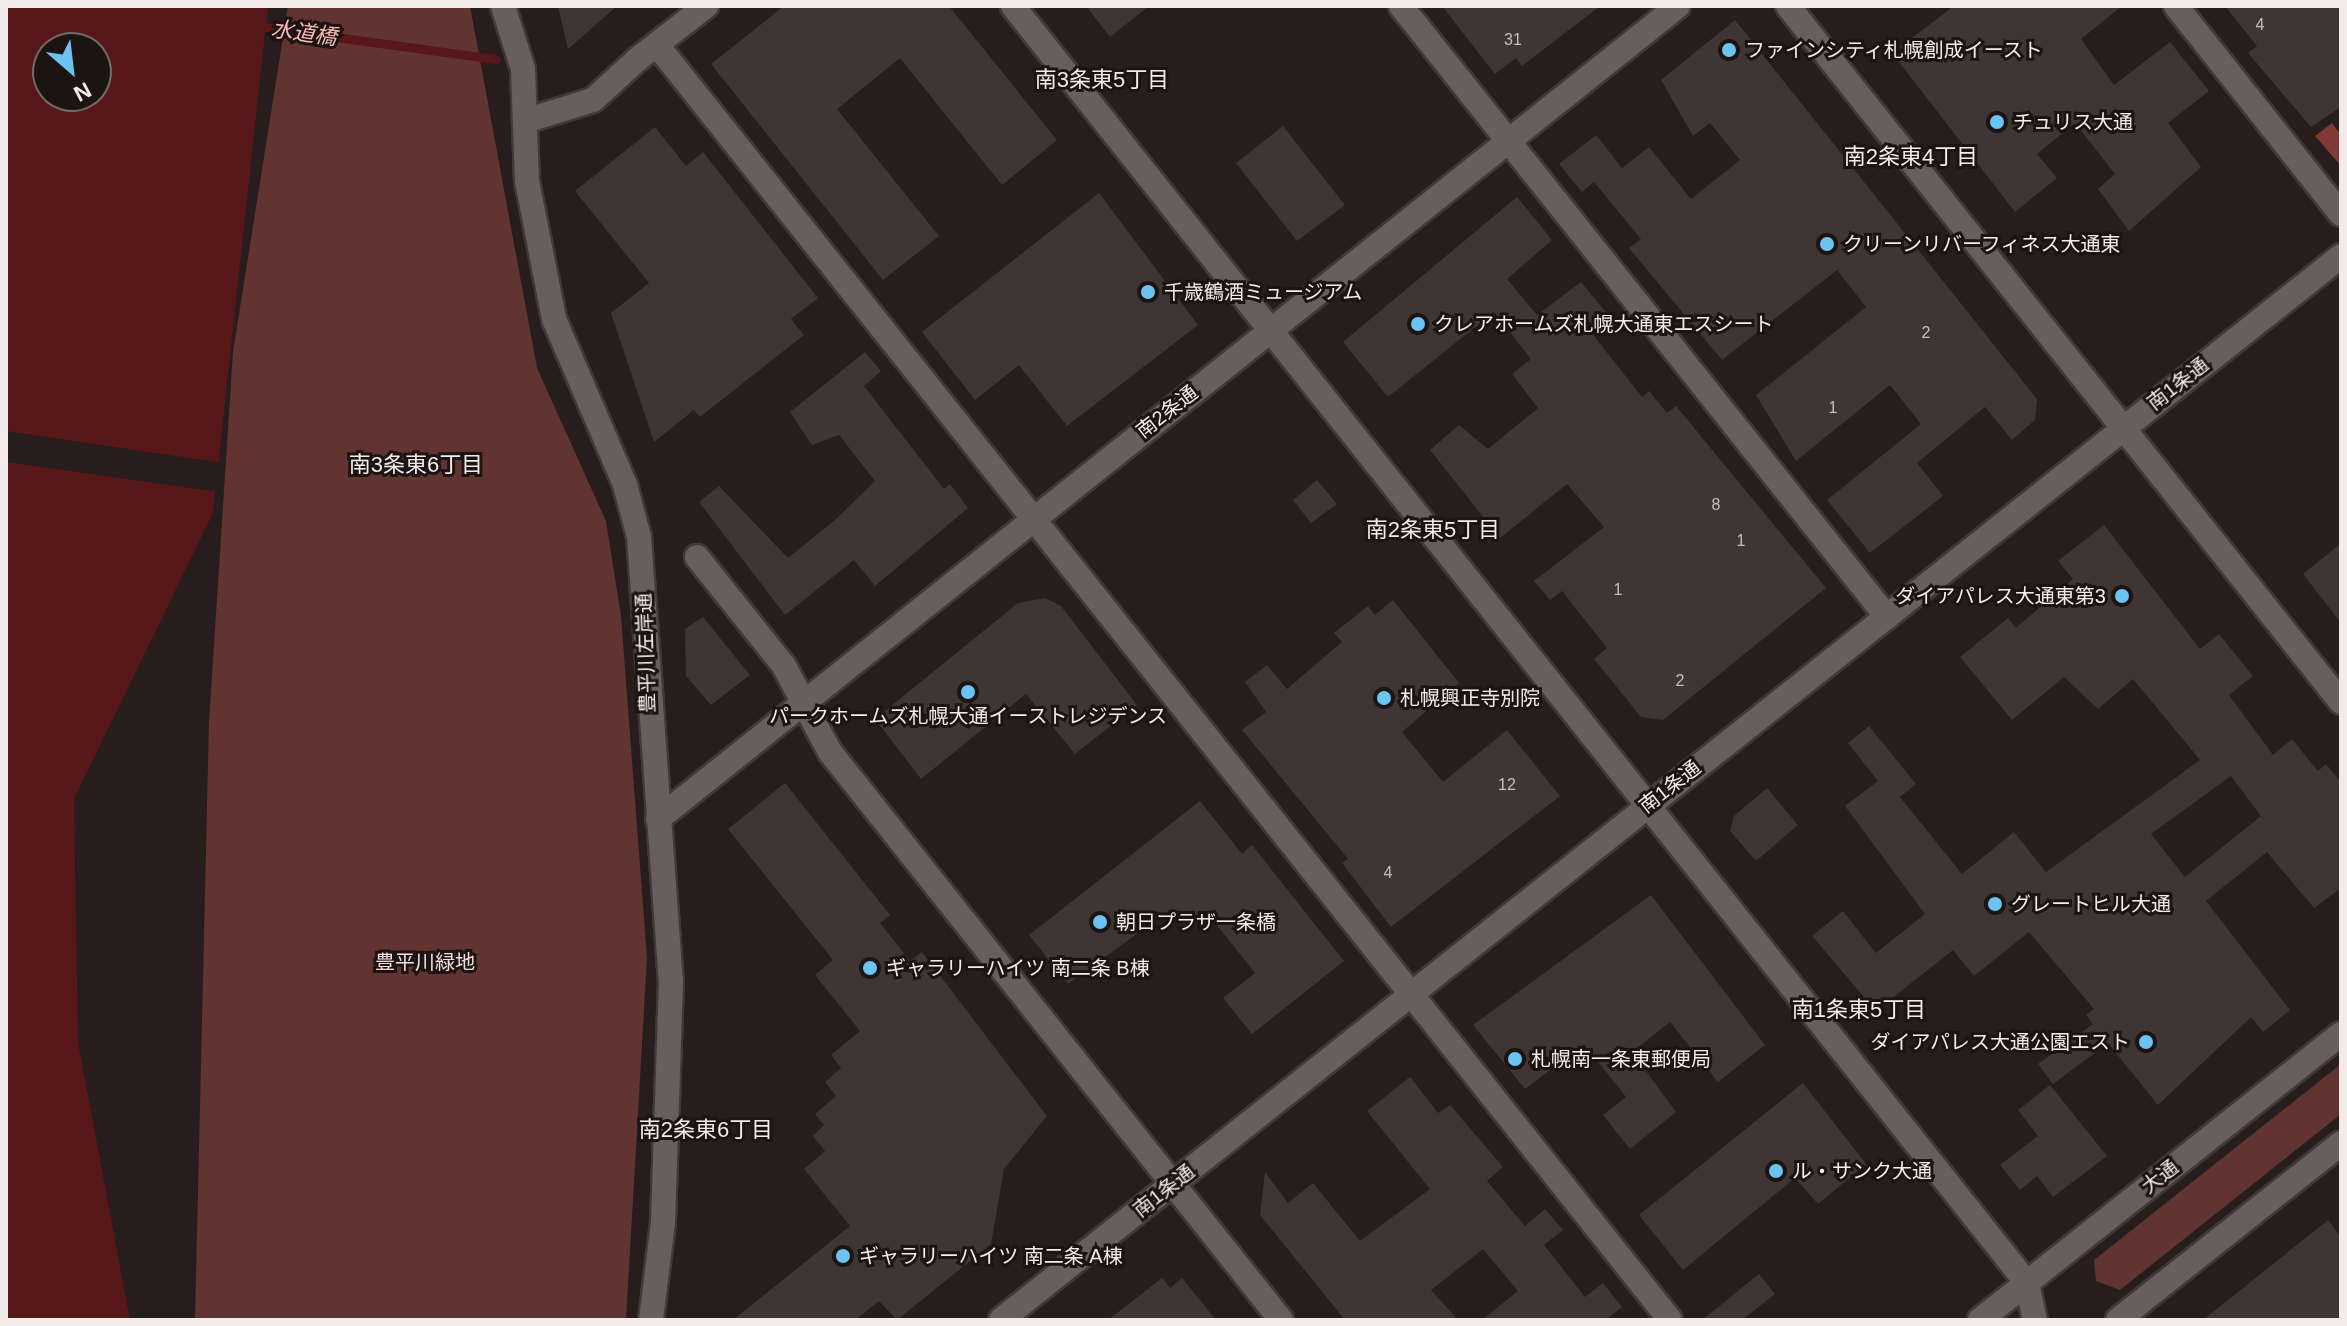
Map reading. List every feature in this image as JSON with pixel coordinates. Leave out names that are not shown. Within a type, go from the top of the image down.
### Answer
[{"type":"street","name":"豊平川左岸通","points":[[503,6],[523,69],[527,181],[554,319],[625,485],[639,537],[671,981],[663,1222],[651,1320]]},
{"type":"street","points":[[525,121],[593,100],[706,6]]},
{"type":"street","points":[[1013,6],[1272,328],[2027,1283],[2035,1320]]},
{"type":"street","points":[[1401,6],[1887,617]]},
{"type":"street","name":"南2条通","points":[[658,819],[1678,6]]},
{"type":"street","points":[[1788,6],[2341,702]]},
{"type":"street","points":[[2176,6],[2341,214]]},
{"type":"street","points":[[648,52],[1034,518],[1670,1320]]},
{"type":"street","name":"南1条通","points":[[1001,1320],[2341,256]]},
{"type":"street","points":[[697,557],[784,666],[830,752],[1281,1320]]},
{"type":"street","name":"大通","points":[[1980,1320],[2341,1034]]},
{"type":"street","points":[[2118,1320],[2341,1143]]},
{"type":"green space","name":"豊平川緑地","points":[[288,6],[470,6],[537,368],[606,521],[621,616],[647,958],[626,1320],[195,1320],[209,722],[233,352]]},
{"type":"green space","points":[[2341,1064],[2341,1114],[2120,1290],[2096,1281],[2094,1260]]},
{"type":"shaded area","points":[[6,6],[268,6],[213,513],[74,799],[78,1042],[130,1320],[6,1320]]},
{"type":"shaded area","points":[[2332,123],[2341,135],[2341,166],[2315,136]]},
{"type":"pier","points":[[6,431],[223,463],[219,492],[6,462]]},
{"type":"building","points":[[558,6],[617,6],[568,49]]},
{"type":"building","points":[[784,6],[949,6],[1057,140],[1002,185],[900,58],[837,109],[939,236],[883,280],[711,64]]},
{"type":"building","points":[[1086,6],[1149,6],[1110,37]]},
{"type":"building","points":[[1442,6],[1600,6],[1522,66],[1516,58],[1495,74]]},
{"type":"building","points":[[1954,6],[2122,6],[2081,39],[2114,85],[2170,42],[2209,91],[2168,123],[2201,167],[2129,231],[2098,189],[2115,174],[2075,123],[2037,154],[2057,178],[2015,212],[1892,53]]},
{"type":"building","points":[[2225,6],[2341,6],[2341,107],[2311,127],[2248,53],[2257,46]]},
{"type":"building","points":[[1735,20],[2037,399],[2035,420],[2012,440],[1985,407],[1917,463],[1943,496],[1870,553],[1827,500],[1921,424],[1890,385],[1796,461],[1756,395],[1866,307],[1837,270],[1722,360],[1629,248],[1641,239],[1594,182],[1582,192],[1559,164],[1596,135],[1622,168],[1649,147],[1691,199],[1740,160],[1710,123],[1693,136],[1661,80]]},
{"type":"building","points":[[1283,126],[1345,205],[1297,241],[1236,163]]},
{"type":"building","points":[[655,127],[686,166],[703,152],[818,298],[791,319],[804,335],[700,417],[694,410],[654,442],[611,313],[649,283],[575,191]]},
{"type":"building","points":[[1099,193],[1198,325],[1067,426],[1019,365],[975,400],[922,332]]},
{"type":"building","points":[[1517,197],[1552,240],[1507,279],[1537,315],[1581,282],[1609,316],[1590,331],[1642,397],[1649,391],[1667,413],[1676,406],[1826,588],[1663,720],[1641,717],[1594,659],[1607,648],[1562,591],[1550,600],[1534,581],[1604,527],[1567,484],[1500,538],[1430,450],[1459,425],[1488,449],[1538,408],[1512,374],[1531,359],[1494,312],[1388,397],[1343,342]]},
{"type":"building","points":[[865,352],[881,371],[864,386],[944,489],[950,484],[968,508],[875,586],[854,560],[785,615],[699,502],[719,486],[788,558],[835,520],[875,481],[839,435],[812,445],[790,412]]},
{"type":"building","points":[[1317,480],[1337,504],[1311,523],[1293,500]]},
{"type":"building","points":[[2104,525],[2200,649],[2219,634],[2253,676],[2229,695],[2273,755],[2292,739],[2318,771],[2326,764],[2341,782],[2341,888],[2314,908],[2267,852],[2206,901],[2290,1010],[2263,1032],[2251,1017],[2158,1105],[2108,1043],[2053,1084],[2038,1064],[2093,1024],[2086,1015],[2094,1009],[2029,932],[1974,976],[1953,950],[1876,1011],[1812,936],[1843,911],[1876,953],[1925,914],[1845,806],[1878,781],[1848,743],[1869,726],[1916,784],[1900,797],[1962,874],[2014,832],[2046,872],[2200,760],[2133,679],[2098,709],[2064,677],[2012,720],[1960,657],[2008,618],[2016,628],[2073,579],[2058,561]],"holes":[[[2231,776],[2261,816],[2185,877],[2151,834]]]},
{"type":"building","points":[[2341,543],[2341,623],[2303,574]]},
{"type":"building","name":"パークホームズ札幌大通イーストレジデンス","points":[[1045,598],[1061,606],[1137,705],[1075,754],[1026,694],[921,779],[875,719],[1018,603]]},
{"type":"building","points":[[1393,600],[1459,683],[1402,732],[1443,782],[1507,730],[1560,796],[1391,927],[1342,863],[1348,859],[1242,730],[1266,712],[1245,682],[1267,665],[1287,689],[1342,642],[1334,633],[1368,606],[1375,615]]},
{"type":"building","points":[[703,617],[750,675],[711,705],[686,676],[685,629]]},
{"type":"building","points":[[785,783],[890,915],[880,923],[910,961],[922,952],[1047,1116],[1004,1169],[991,1244],[897,1320],[879,1301],[855,1320],[733,1320],[850,1226],[804,1169],[825,1151],[813,1136],[824,1125],[815,1114],[836,1096],[825,1082],[841,1068],[831,1055],[860,1031],[815,975],[833,960],[728,829]]},
{"type":"building","points":[[1767,788],[1798,825],[1756,861],[1730,831],[1734,816]]},
{"type":"building","name":"朝日プラザ一条橋","points":[[1200,801],[1242,854],[1252,845],[1344,961],[1252,1034],[1223,998],[1255,973],[1208,914],[1188,930],[1171,909],[1068,984],[1029,935]]},
{"type":"building","points":[[1651,895],[1765,1045],[1718,1082],[1670,1022],[1632,1052],[1676,1112],[1630,1149],[1603,1115],[1626,1097],[1584,1044],[1525,1089],[1473,1025]]},
{"type":"building","points":[[1410,1077],[1438,1113],[1450,1105],[1503,1167],[1487,1181],[1525,1226],[1545,1209],[1563,1230],[1544,1245],[1585,1297],[1603,1283],[1622,1307],[1606,1320],[1482,1320],[1518,1291],[1483,1249],[1431,1290],[1458,1320],[1345,1320],[1260,1215],[1265,1172],[1288,1203],[1313,1183],[1360,1241],[1430,1189],[1367,1111]]},
{"type":"building","name":"ル・サンク大通","points":[[1803,1083],[1866,1164],[1818,1204],[1795,1178],[1683,1270],[1639,1215]]},
{"type":"building","points":[[2050,1085],[2107,1156],[2053,1197],[2037,1176],[2020,1190],[2000,1165],[2038,1136],[2018,1110]]},
{"type":"building","points":[[2328,1220],[2341,1237],[2341,1320],[2203,1320]]},
{"type":"building","points":[[1759,1274],[1775,1294],[1742,1320],[1702,1320]]},
{"type":"building","points":[[1162,1278],[1170,1288],[1182,1278],[1216,1320],[1108,1320]]},
{"type":"waterway","name":"水道橋","points":[[257,26],[496,59]]},
{"type":"place","name":"ファインシティ札幌創成イースト","points":[[1729,50]]},
{"type":"place","name":"チュリス大通","points":[[1997,122]]},
{"type":"place","name":"クリーンリバーフィネス大通東","points":[[1827,244]]},
{"type":"place","name":"千歳鶴酒ミュージアム","points":[[1148,292]]},
{"type":"place","name":"クレアホームズ札幌大通東エスシート","points":[[1418,324]]},
{"type":"place","name":"ダイアパレス大通東第3","points":[[2122,596]]},
{"type":"place","name":"パークホームズ札幌大通イーストレジデンス","points":[[968,692]]},
{"type":"place","name":"札幌興正寺別院","points":[[1384,698]]},
{"type":"place","name":"グレートヒル大通","points":[[1995,904]]},
{"type":"place","name":"朝日プラザ一条橋","points":[[1100,922]]},
{"type":"place","name":"ギャラリーハイツ 南二条 B棟","points":[[870,968]]},
{"type":"place","name":"ダイアパレス大通公園エスト","points":[[2146,1042]]},
{"type":"place","name":"札幌南一条東郵便局","points":[[1515,1059]]},
{"type":"place","name":"ル・サンク大通","points":[[1776,1171]]},
{"type":"place","name":"ギャラリーハイツ 南二条 A棟","points":[[843,1256]]},
{"type":"district","name":"南3条東5丁目","points":[[1102,80]]},
{"type":"district","name":"南2条東4丁目","points":[[1911,157]]},
{"type":"district","name":"南3条東6丁目","points":[[416,465]]},
{"type":"district","name":"南2条東5丁目","points":[[1433,530]]},
{"type":"district","name":"南1条東5丁目","points":[[1859,1010]]},
{"type":"district","name":"南2条東6丁目","points":[[706,1130]]}]
